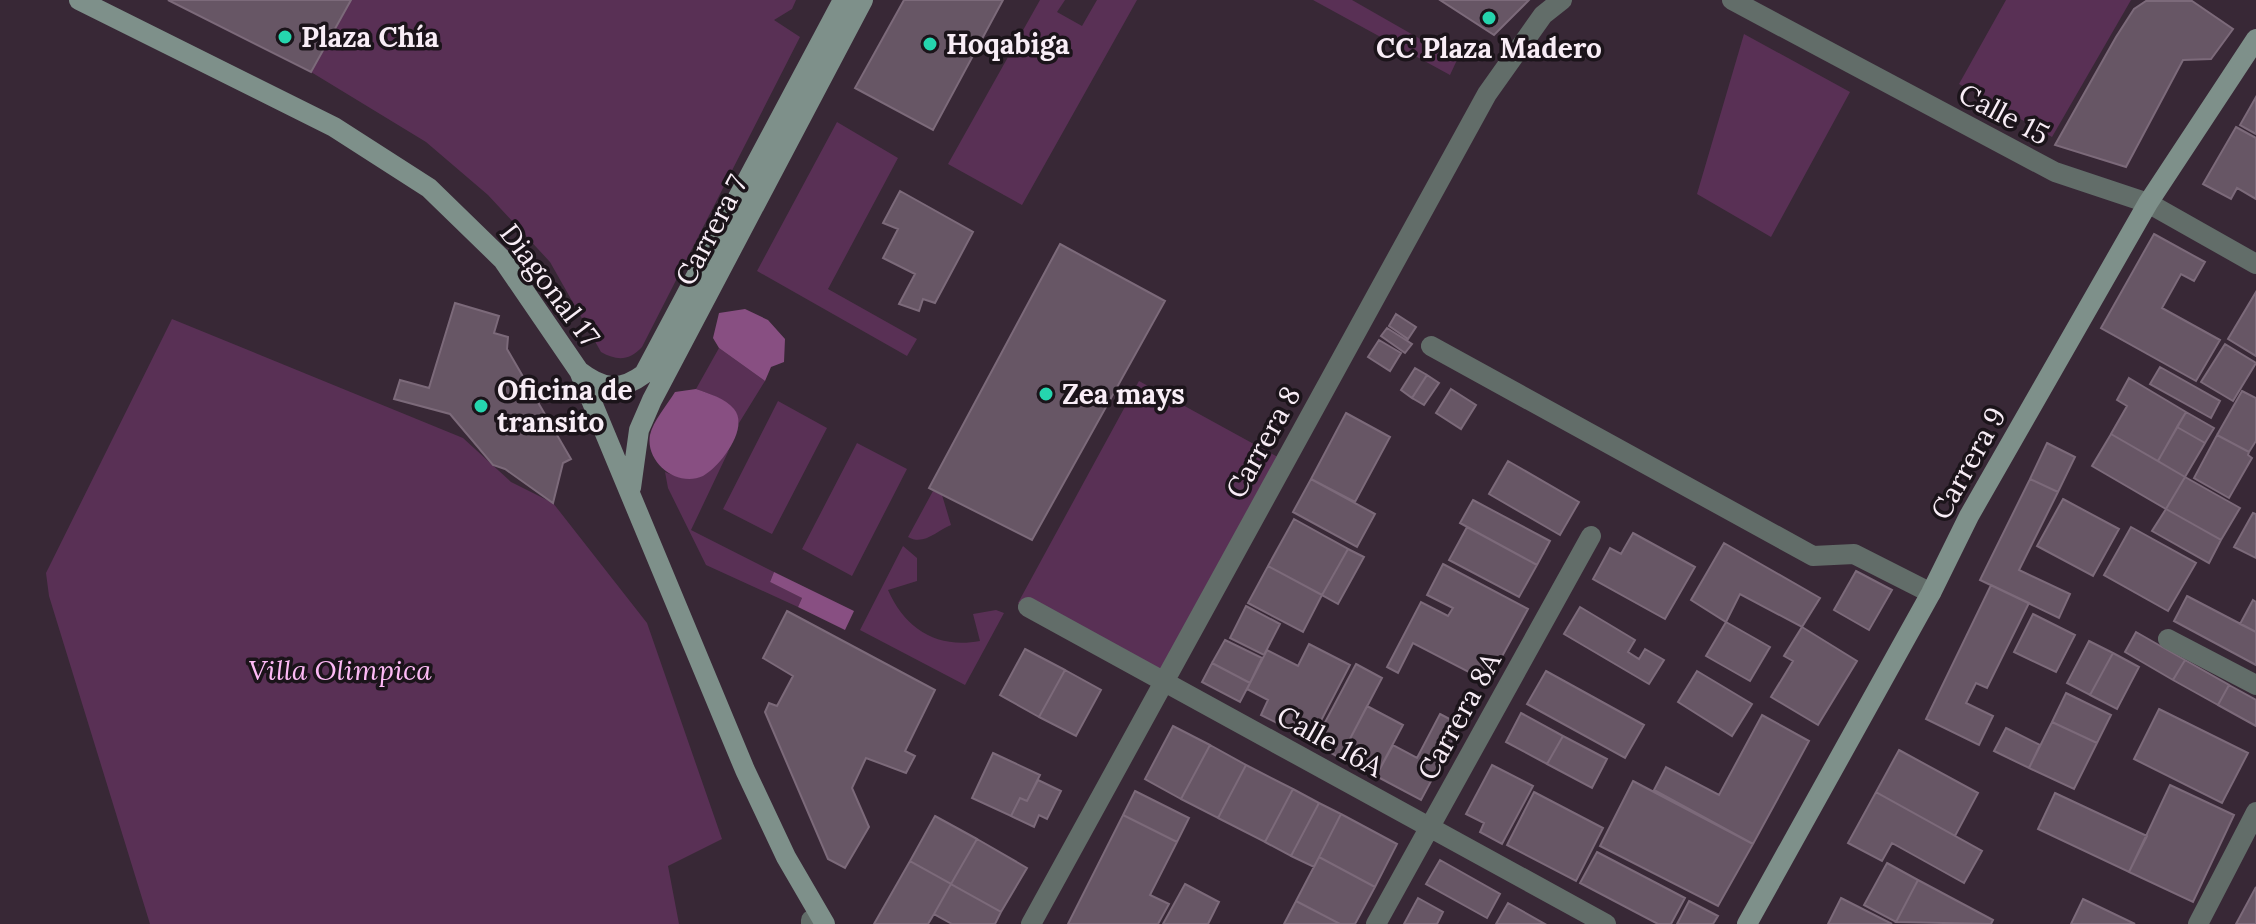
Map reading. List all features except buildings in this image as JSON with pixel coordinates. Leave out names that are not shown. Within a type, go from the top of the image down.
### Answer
[{"type":"main road","name":"Diagonal 17","points":[[79,0],[293,104],[429,188],[503,260],[579,371],[745,770],[816,923]]},
{"type":"main road","name":"Carrera 7","points":[[579,371],[594,383],[620,387],[644,374],[653,362],[843,0]]},
{"type":"main road","name":"Carrera 7","points":[[631,492],[639,430],[652,400],[863,0]]},
{"type":"main road","name":"Carrera 9","points":[[1747,924],[1931,593],[1969,516],[2148,203],[2256,39]]},
{"type":"street","name":"Carrera 8","points":[[1031,924],[1487,94],[1543,15],[1562,0]]},
{"type":"street","name":"Calle 15","points":[[1732,0],[2055,172],[2148,203],[2256,264]]},
{"type":"street","points":[[1431,346],[1813,556],[1854,554],[1909,578],[1931,593]]},
{"type":"street","name":"Carrera 8A","points":[[1376,924],[1591,536]]},
{"type":"street","name":"Calle 16A","points":[[1028,607],[1606,924]]},
{"type":"street","points":[[2168,639],[2256,685]]},
{"type":"street","points":[[2198,924],[2256,812]]},
{"type":"green space","points":[[351,0],[796,0],[792,9],[774,20],[800,37],[637,352],[623,358],[601,352],[550,262],[488,195],[426,142],[311,72]]},
{"type":"green space","points":[[1040,0],[1065,0],[1057,12],[1082,26],[1097,0],[1137,0],[1022,205],[948,164]]},
{"type":"green space","points":[[1313,0],[1352,0],[1457,60],[1450,75]]},
{"type":"green space","points":[[2006,0],[2131,0],[2052,137],[1959,84]]},
{"type":"green space","points":[[1744,34],[1850,92],[1771,237],[1697,194]]},
{"type":"green space","points":[[837,122],[898,158],[828,289],[917,339],[907,356],[757,271]]},
{"type":"green space","name":"Villa Olimpica","points":[[172,319],[463,438],[511,482],[553,503],[647,623],[722,839],[668,866],[679,924],[150,924],[49,596],[46,573]]},
{"type":"green space","points":[[719,348],[765,381],[739,423],[728,405],[696,389]]},
{"type":"green space","points":[[1139,381],[1285,461],[1163,681],[1018,603]]},
{"type":"green space","points":[[778,401],[827,428],[772,534],[723,509]]},
{"type":"green space","points":[[857,443],[907,469],[852,576],[802,549]]},
{"type":"green space","points":[[729,450],[691,530],[774,572],[770,582],[802,598],[798,607],[706,565],[668,488],[665,472],[686,478],[701,475]]},
{"type":"green space","points":[[933,491],[942,495],[951,525],[925,539],[908,537]]},
{"type":"green space","points":[[903,546],[917,558],[917,581],[888,590],[904,616],[924,633],[950,642],[980,641],[973,614],[996,610],[1004,613],[965,685],[860,630]]},
{"type":"shaded area","points":[[745,309],[768,320],[785,339],[784,362],[771,367],[765,381],[719,348],[713,338],[719,313]]},
{"type":"shaded area","points":[[696,389],[730,405],[738,417],[738,426],[736,436],[724,456],[710,471],[693,479],[673,475],[658,463],[650,445],[650,435],[675,392]]},
{"type":"shaded area","points":[[774,572],[854,611],[845,630],[798,607],[802,598],[770,582]]},
{"type":"place","name":"CC Plaza Madero","points":[[1489,18]]},
{"type":"place","name":"Plaza Chía","points":[[285,37]]},
{"type":"place","name":"Hoqabiga","points":[[930,44]]},
{"type":"place","name":"Zea mays","points":[[1046,394]]},
{"type":"place","name":"Oficina de transito","points":[[481,406]]}]
